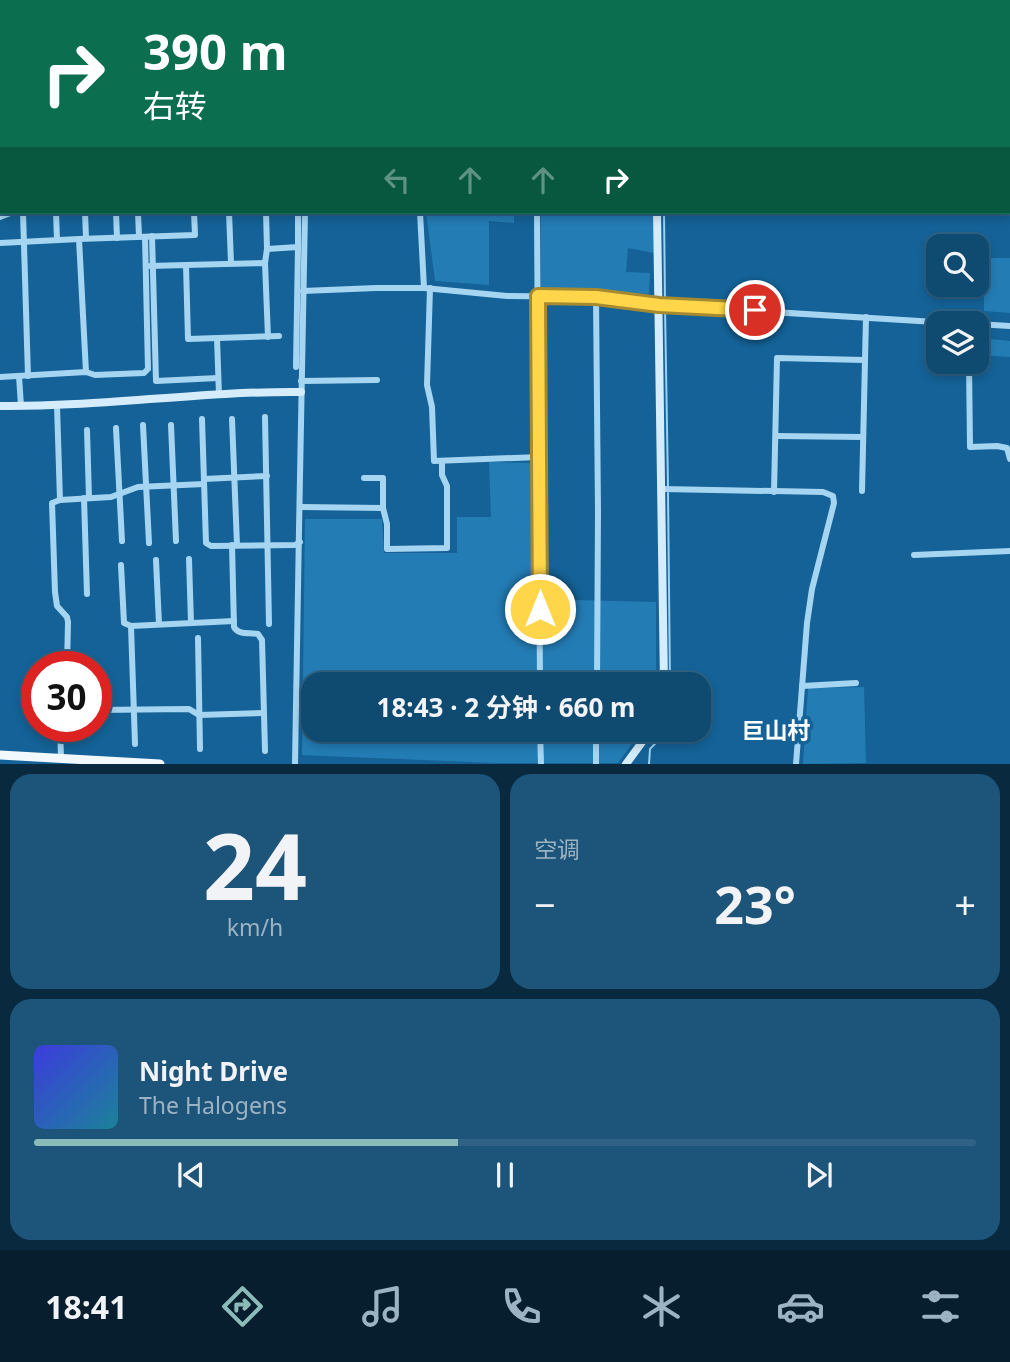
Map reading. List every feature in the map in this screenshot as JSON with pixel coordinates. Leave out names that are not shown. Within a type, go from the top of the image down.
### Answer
[{"type":"main road","points":[[0,755],[160,764]]},
{"type":"street","points":[[23,214],[28,376]]},
{"type":"street","points":[[56,214],[57,240]]},
{"type":"street","points":[[85,214],[86,372]]},
{"type":"street","points":[[116,214],[117,238]]},
{"type":"street","points":[[139,214],[149,266],[156,381],[218,378]]},
{"type":"street","points":[[0,243],[195,234],[194,214]]},
{"type":"street","points":[[229,214],[231,263]]},
{"type":"street","points":[[266,214],[268,337]]},
{"type":"street","points":[[296,368],[298,214]]},
{"type":"street","points":[[295,764],[305,214]]},
{"type":"street","points":[[420,214],[427,288],[427,386],[432,407],[434,461],[539,457]]},
{"type":"street","points":[[537,214],[540,672]]},
{"type":"street","points":[[657,214],[664,672]]},
{"type":"street","points":[[267,248],[298,250]]},
{"type":"street","points":[[289,254],[298,250]]},
{"type":"street","points":[[149,266],[265,263]]},
{"type":"street","points":[[186,265],[185,339],[279,336]]},
{"type":"street","points":[[0,377],[86,372],[94,375],[144,373],[148,369],[149,266]]},
{"type":"street","points":[[303,291],[427,288],[496,295],[596,297],[659,305],[926,321]]},
{"type":"street","points":[[596,297],[597,672]]},
{"type":"street","points":[[862,491],[866,317]]},
{"type":"street","points":[[989,325],[1010,326]]},
{"type":"street","points":[[217,338],[219,394]]},
{"type":"street","points":[[774,492],[778,358],[865,360]]},
{"type":"street","points":[[969,374],[970,447],[1007,447],[1010,459]]},
{"type":"street","points":[[19,376],[21,406]]},
{"type":"street","points":[[301,381],[377,380]]},
{"type":"street","points":[[0,406],[57,406],[219,394],[300,392]]},
{"type":"street","points":[[57,406],[60,500]]},
{"type":"street","points":[[265,417],[269,624]]},
{"type":"street","points":[[202,419],[206,543],[211,546],[295,545],[300,542]]},
{"type":"street","points":[[233,419],[234,627],[238,632],[258,634],[261,638],[265,751]]},
{"type":"street","points":[[143,425],[149,543]]},
{"type":"street","points":[[172,425],[176,541]]},
{"type":"street","points":[[116,428],[122,541]]},
{"type":"street","points":[[87,430],[87,594]]},
{"type":"street","points":[[776,436],[863,438]]},
{"type":"street","points":[[364,478],[383,478],[387,549],[447,548],[447,486],[442,475],[442,461]]},
{"type":"street","points":[[67,651],[67,617],[57,606],[55,592],[52,503],[60,500],[111,497],[138,487],[267,476]]},
{"type":"street","points":[[662,489],[823,492],[833,496],[834,503],[807,623],[796,764]]},
{"type":"street","points":[[300,507],[383,508]]},
{"type":"street","points":[[914,555],[1010,551]]},
{"type":"street","points":[[188,559],[191,623]]},
{"type":"street","points":[[156,561],[159,624]]},
{"type":"street","points":[[121,565],[124,623],[131,626],[234,621]]},
{"type":"street","points":[[131,626],[135,744]]},
{"type":"street","points":[[198,638],[200,749]]},
{"type":"street","points":[[802,686],[856,683]]},
{"type":"street","points":[[112,710],[190,709],[199,715],[264,713]]},
{"type":"street","points":[[60,742],[61,758]]},
{"type":"street","points":[[540,742],[541,764]]},
{"type":"street","points":[[596,742],[596,764]]},
{"type":"street","points":[[626,764],[642,742]]},
{"type":"shaded area","points":[[426,214],[514,214],[514,223],[489,221],[489,285],[435,281]]},
{"type":"shaded area","points":[[541,214],[653,214],[654,253],[628,248],[626,272],[650,273],[649,294],[541,288]]},
{"type":"shaded area","points":[[989,258],[1010,258],[1010,313],[984,311],[984,297],[989,297]]},
{"type":"shaded area","points":[[989,339],[1010,341],[1010,357],[989,356]]},
{"type":"shaded area","points":[[489,462],[535,463],[534,599],[656,602],[656,672],[303,672],[305,519],[382,519],[384,553],[457,553],[457,517],[491,517]]},
{"type":"shaded area","points":[[864,687],[866,763],[803,764],[808,688]]},
{"type":"shaded area","points":[[302,742],[633,742],[618,763],[495,763],[302,755]]},
{"type":"waterway","points":[[664,214],[665,302]]},
{"type":"waterway","points":[[665,307],[668,487]]},
{"type":"waterway","points":[[668,493],[670,672]]},
{"type":"waterway","points":[[649,764],[650,749],[657,742]]},
{"type":"district","name":"巨山村","points":[[776,731]]},
{"type":"route","points":[[540,609],[538,296],[596,297],[659,305],[755,310]]}]
